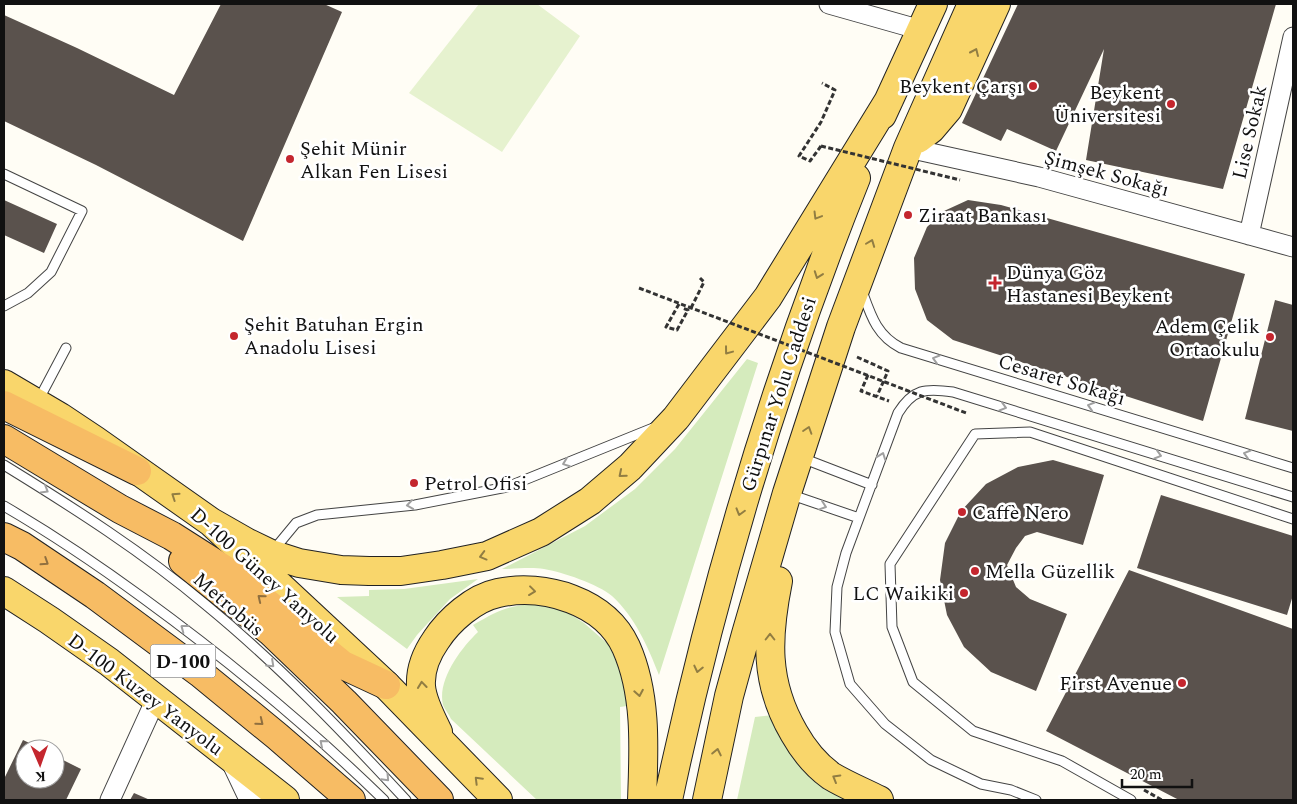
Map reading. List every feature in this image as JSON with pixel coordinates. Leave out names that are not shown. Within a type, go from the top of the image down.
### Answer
[{"type":"highway","points":[[4,405],[138,471]]},
{"type":"highway","points":[[4,439],[120,509],[172,536],[230,573],[343,665],[363,676],[386,685]]},
{"type":"highway","points":[[120,509],[142,530],[270,631],[344,702],[439,800]]},
{"type":"highway","name":"D-100","points":[[4,537],[22,546],[95,595],[200,673],[351,800]]},
{"type":"main road","name":"Gürpınar Yolu Caddesi","points":[[668,800],[704,642],[755,463],[802,318],[857,175],[933,4]]},
{"type":"main road","name":"Gürpınar Yolu Caddesi","points":[[707,800],[729,696],[787,493],[858,279],[908,148],[972,4]]},
{"type":"main road","points":[[908,148],[931,128],[948,109],[996,4]]},
{"type":"main road","points":[[211,522],[270,554],[299,563],[341,570],[369,571],[401,571],[487,556],[541,532],[590,501],[630,467],[676,418],[768,297],[889,100]]},
{"type":"main road","name":"D-100 Güney Yanyolu","points":[[4,384],[82,431],[211,522],[386,685],[498,800]]},
{"type":"main road","points":[[787,493],[780,570],[769,631],[773,680],[783,714],[803,749],[830,775],[879,800]]},
{"type":"main road","points":[[458,760],[441,737],[429,712],[421,687],[421,672],[428,652],[444,627],[469,606],[497,593],[523,590],[559,594],[585,605],[608,622],[625,645],[636,674],[642,711],[644,749],[642,800]]},
{"type":"main road","name":"D-100 Kuzey Yanyolu","points":[[4,591],[109,662],[285,800]]},
{"type":"main road","points":[[233,760],[264,800]]},
{"type":"street","points":[[829,4],[921,30]]},
{"type":"street","name":"Lise Sokak","points":[[1249,236],[1293,41]]},
{"type":"street","name":"Şimşek Sokağı","points":[[908,148],[1039,177],[1293,247]]},
{"type":"street","points":[[110,800],[156,699]]},
{"type":"street","points":[[233,760],[252,800]]},
{"type":"lane","points":[[4,174],[82,211],[51,272],[28,293],[4,306]]},
{"type":"lane","name":"Cesaret Sokağı","points":[[858,279],[877,328],[889,342],[902,348],[1293,468]]},
{"type":"lane","points":[[37,404],[66,348]]},
{"type":"lane","points":[[1036,800],[1011,790],[981,784],[931,760],[885,724],[850,684],[835,632],[836,587],[846,553],[898,414],[908,398],[922,390],[934,389],[953,392],[1293,497]]},
{"type":"lane","points":[[270,554],[296,523],[317,515],[415,505],[507,487],[676,418]]},
{"type":"lane","points":[[1130,800],[1062,761],[973,731],[912,682],[892,627],[890,564],[975,434],[1030,432],[1293,519]]},
{"type":"lane","points":[[799,457],[872,485]]},
{"type":"lane","name":"Metrobüs","points":[[4,465],[118,538],[206,604],[337,727],[406,800]]},
{"type":"lane","points":[[787,493],[859,518]]},
{"type":"lane","points":[[4,506],[37,525],[100,567],[188,630],[300,723],[384,800]]},
{"type":"path","points":[[822,83],[835,90],[821,122],[799,156],[810,161],[821,146],[960,180]]},
{"type":"path","points":[[691,308],[704,282],[700,278]]},
{"type":"path","points":[[639,288],[966,413]]},
{"type":"path","points":[[679,304],[666,327],[677,330],[688,310],[682,308]]},
{"type":"path","points":[[855,356],[888,371],[877,396]]},
{"type":"path","points":[[868,375],[861,391],[903,406]]},
{"type":"path","points":[[1136,786],[1162,800]]},
{"type":"green space","points":[[479,4],[537,4],[580,36],[502,152],[409,93]]},
{"type":"green space","points":[[747,359],[758,363],[659,675],[634,623],[628,613],[612,596],[580,579],[544,569],[502,569],[585,526],[635,489],[675,449]]},
{"type":"green space","points":[[478,579],[450,599],[417,635],[407,649],[337,597],[369,596],[369,590],[404,589]]},
{"type":"green space","points":[[539,604],[562,609],[584,623],[608,644],[616,660],[625,686],[627,706],[620,707],[621,800],[537,800],[451,719],[443,705],[442,695],[447,675],[458,656],[478,632],[473,625],[504,609]]},
{"type":"green space","points":[[773,715],[860,800],[737,800],[755,717]]},
{"type":"building","name":"Şehit Münir Alkan Fen Lisesi","points":[[221,4],[324,4],[342,12],[243,241],[96,165],[4,121],[4,15],[174,95]]},
{"type":"building","name":"Beykent Üniversitesi","points":[[1018,4],[1276,4],[1223,189],[1086,160],[1104,49],[1056,151],[1007,129],[1001,141],[962,123]]},
{"type":"building","points":[[4,200],[57,224],[44,253],[4,235]]},
{"type":"building","points":[[968,200],[1001,205],[1245,274],[1203,421],[953,340],[927,320],[915,289],[914,258],[927,227],[944,211]]},
{"type":"building","points":[[1275,300],[1293,305],[1293,431],[1245,419]]},
{"type":"building","name":"Mella Güzellik","points":[[1053,460],[1104,475],[1083,545],[1037,532],[1025,536],[1007,565],[1016,587],[1030,599],[1067,614],[1036,691],[991,672],[964,647],[947,615],[940,580],[945,543],[961,511],[986,484],[1018,467]]},
{"type":"building","points":[[1161,495],[1293,536],[1293,595],[1287,615],[1137,568]]},
{"type":"building","name":"First Avenue","points":[[1129,570],[1293,629],[1293,800],[1179,800],[1046,731]]},
{"type":"building","points":[[15,756],[15,789],[65,789],[65,761],[81,769],[66,800],[4,800],[4,779]]},
{"type":"building","points":[[134,793],[150,800],[130,800]]},
{"type":"place","name":"Beykent Çarşı","points":[[1033,86]]},
{"type":"place","name":"Beykent Üniversitesi","points":[[1171,104]]},
{"type":"place","name":"Şehit Münir Alkan Fen Lisesi","points":[[290,159]]},
{"type":"place","name":"Ziraat Bankası","points":[[908,215]]},
{"type":"place","name":"Dünya Göz Hastanesi Beykent","points":[[995,283]]},
{"type":"place","name":"Şehit Batuhan Ergin Anadolu Lisesi","points":[[234,336]]},
{"type":"place","name":"Adem Çelik Ortaokulu","points":[[1270,337]]},
{"type":"place","name":"Petrol Ofisi","points":[[414,483]]},
{"type":"place","name":"Caffè Nero","points":[[962,512]]},
{"type":"place","name":"Mella Güzellik","points":[[975,571]]},
{"type":"place","name":"LC Waikiki","points":[[964,593]]},
{"type":"place","name":"First Avenue","points":[[1182,683]]}]
